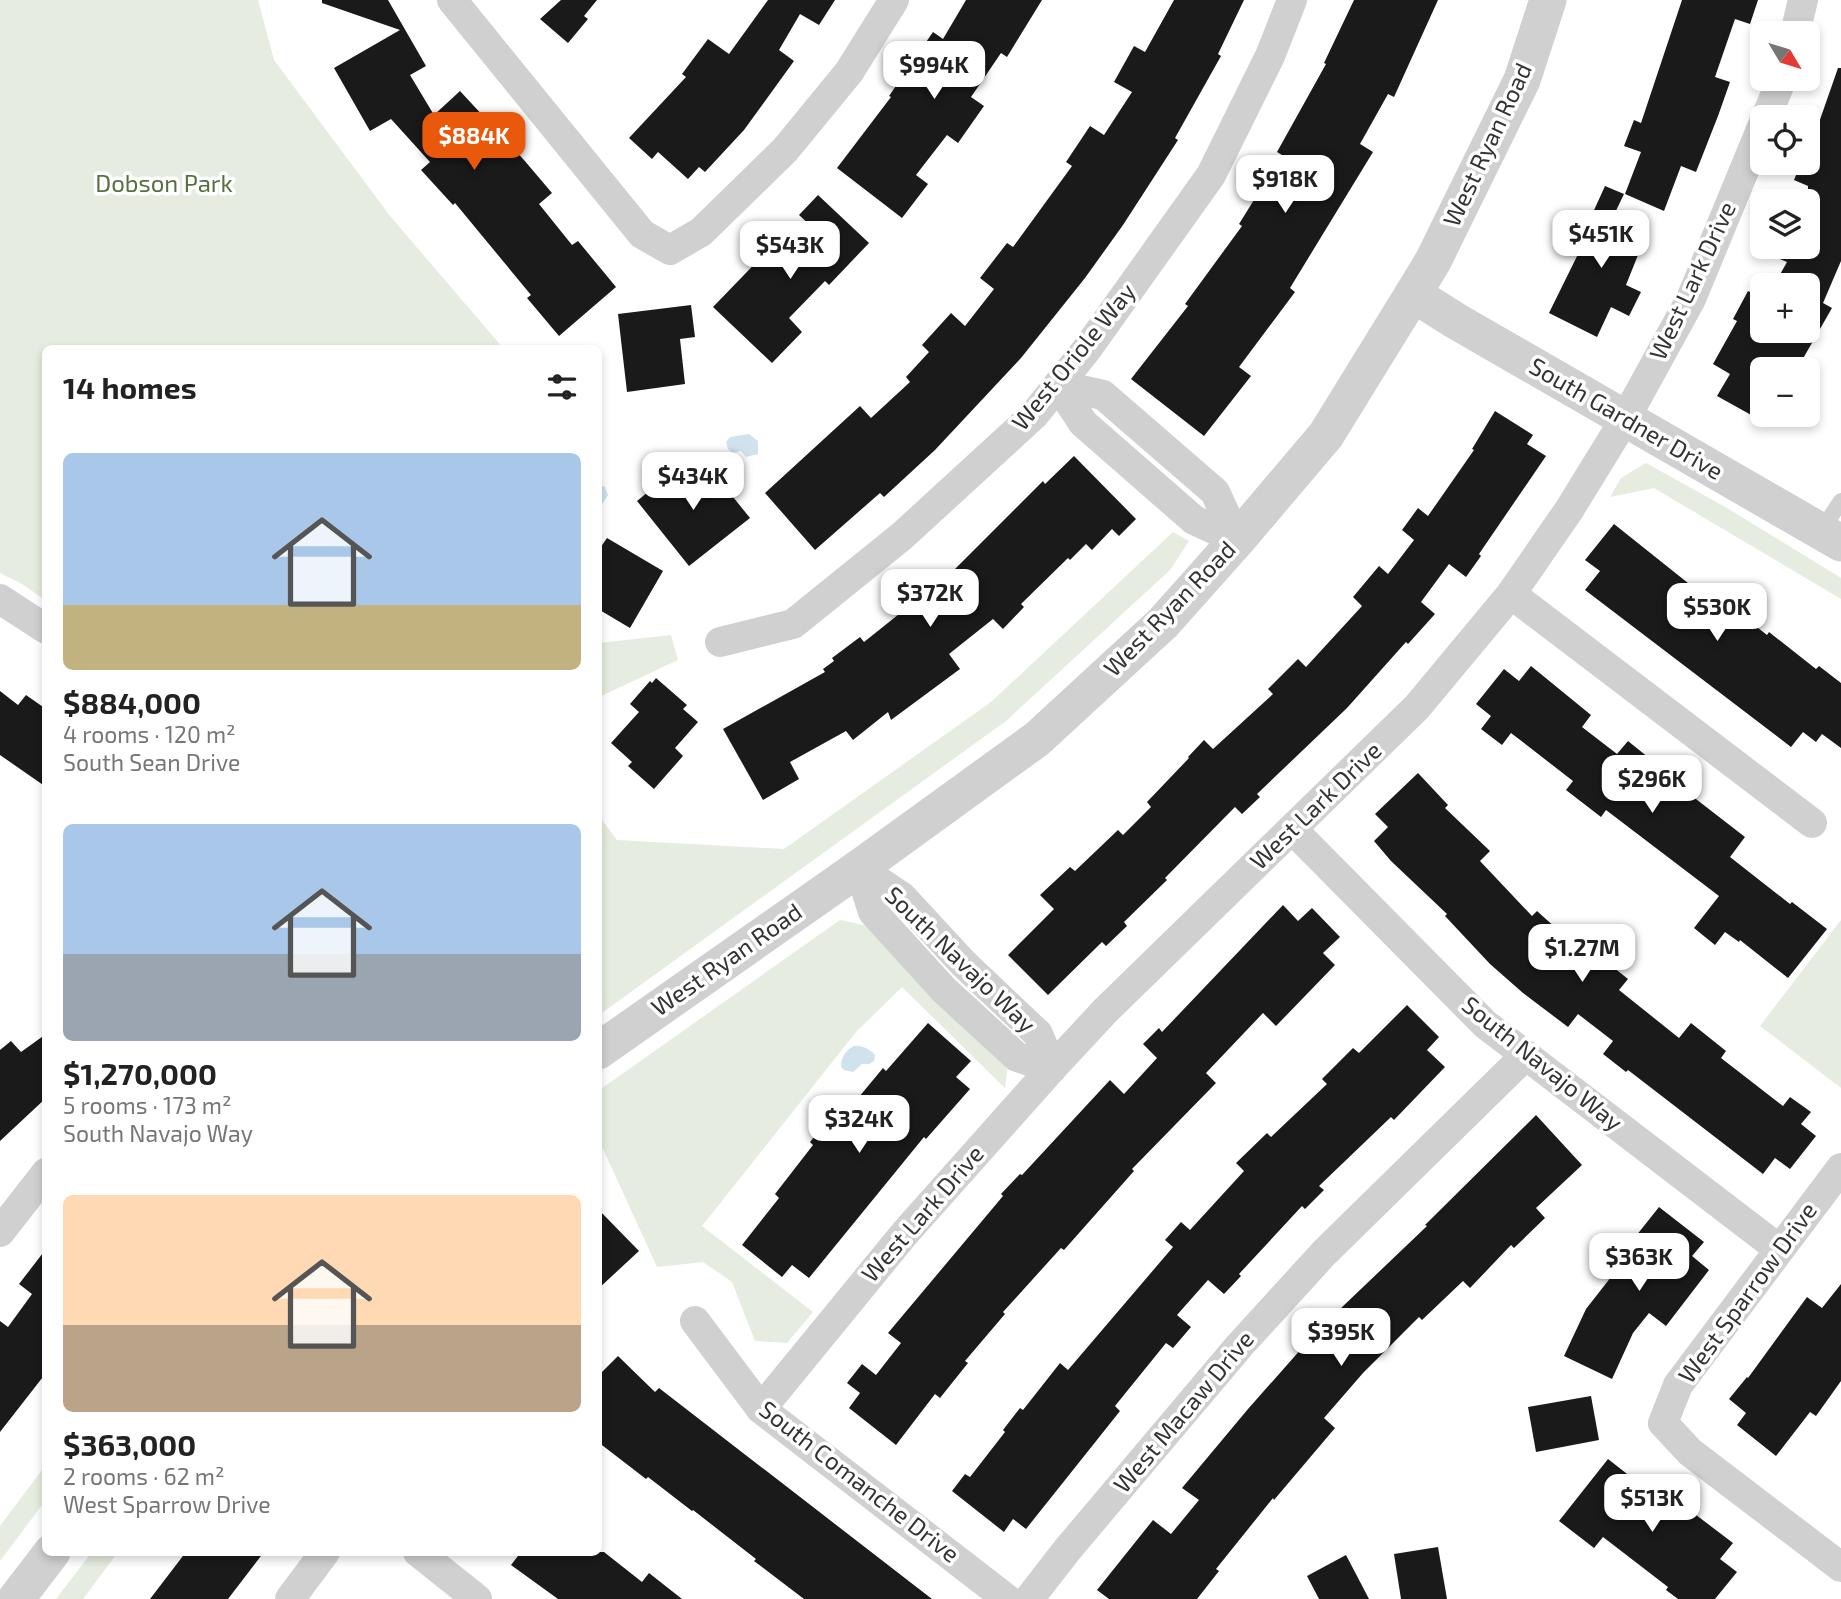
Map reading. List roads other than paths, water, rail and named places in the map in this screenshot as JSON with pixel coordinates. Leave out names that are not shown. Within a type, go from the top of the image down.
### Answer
[{"type":"street","points":[[452,0],[642,234],[670,250],[701,232],[785,150],[849,72],[894,0]]},
{"type":"street","name":"West Oriole Way","points":[[720,642],[793,624],[912,526],[1034,415],[1087,349],[1211,175],[1270,56],[1292,0]]},
{"type":"street","name":"West Ryan Road","points":[[602,1048],[1037,739],[1163,624],[1325,435],[1413,294],[1433,261],[1522,80],[1548,0]]},
{"type":"street","points":[[1797,21],[1803,0]]},
{"type":"street","name":"West Lark Drive","points":[[761,1409],[905,1233],[1052,1068],[1105,1011],[1417,707],[1511,594],[1569,510],[1625,419],[1691,299],[1750,156]]},
{"type":"street","name":"South Gardner Drive","points":[[1413,294],[1831,537]]},
{"type":"street","points":[[1058,385],[1083,423],[1194,520],[1237,540]]},
{"type":"street","points":[[1511,594],[1812,823]]},
{"type":"street","points":[[3,607],[42,627]]},
{"type":"street","name":"South Navajo Way","points":[[1292,829],[1485,1024],[1779,1249]]},
{"type":"street","name":"South Navajo Way","points":[[859,868],[873,912],[944,990],[1017,1057],[1052,1068]]},
{"type":"street","name":"West Macaw Drive","points":[[1029,1599],[1249,1334],[1324,1253],[1526,1055]]},
{"type":"street","name":"West Sparrow Drive","points":[[1841,1168],[1678,1385],[1663,1423],[1690,1452],[1841,1567]]},
{"type":"street","points":[[0,1233],[42,1177]]},
{"type":"street","name":"South Comanche Drive","points":[[695,1321],[761,1409],[1007,1599]]},
{"type":"street","points":[[16,1599],[49,1556]]},
{"type":"street","points":[[290,1599],[322,1556]]},
{"type":"street","points":[[423,1556],[477,1599]]},
{"type":"lane","points":[[1831,537],[1841,501]]},
{"type":"water","points":[[749,434],[758,441],[758,454],[746,457],[741,451],[733,453],[728,449],[726,442],[730,437]]},
{"type":"water","points":[[602,486],[608,495],[602,504]]},
{"type":"water","points":[[854,1046],[865,1048],[875,1055],[874,1061],[862,1064],[853,1072],[841,1067],[844,1054]]},
{"type":"park label","name":"Dobson Park","points":[[164,184]]}]
